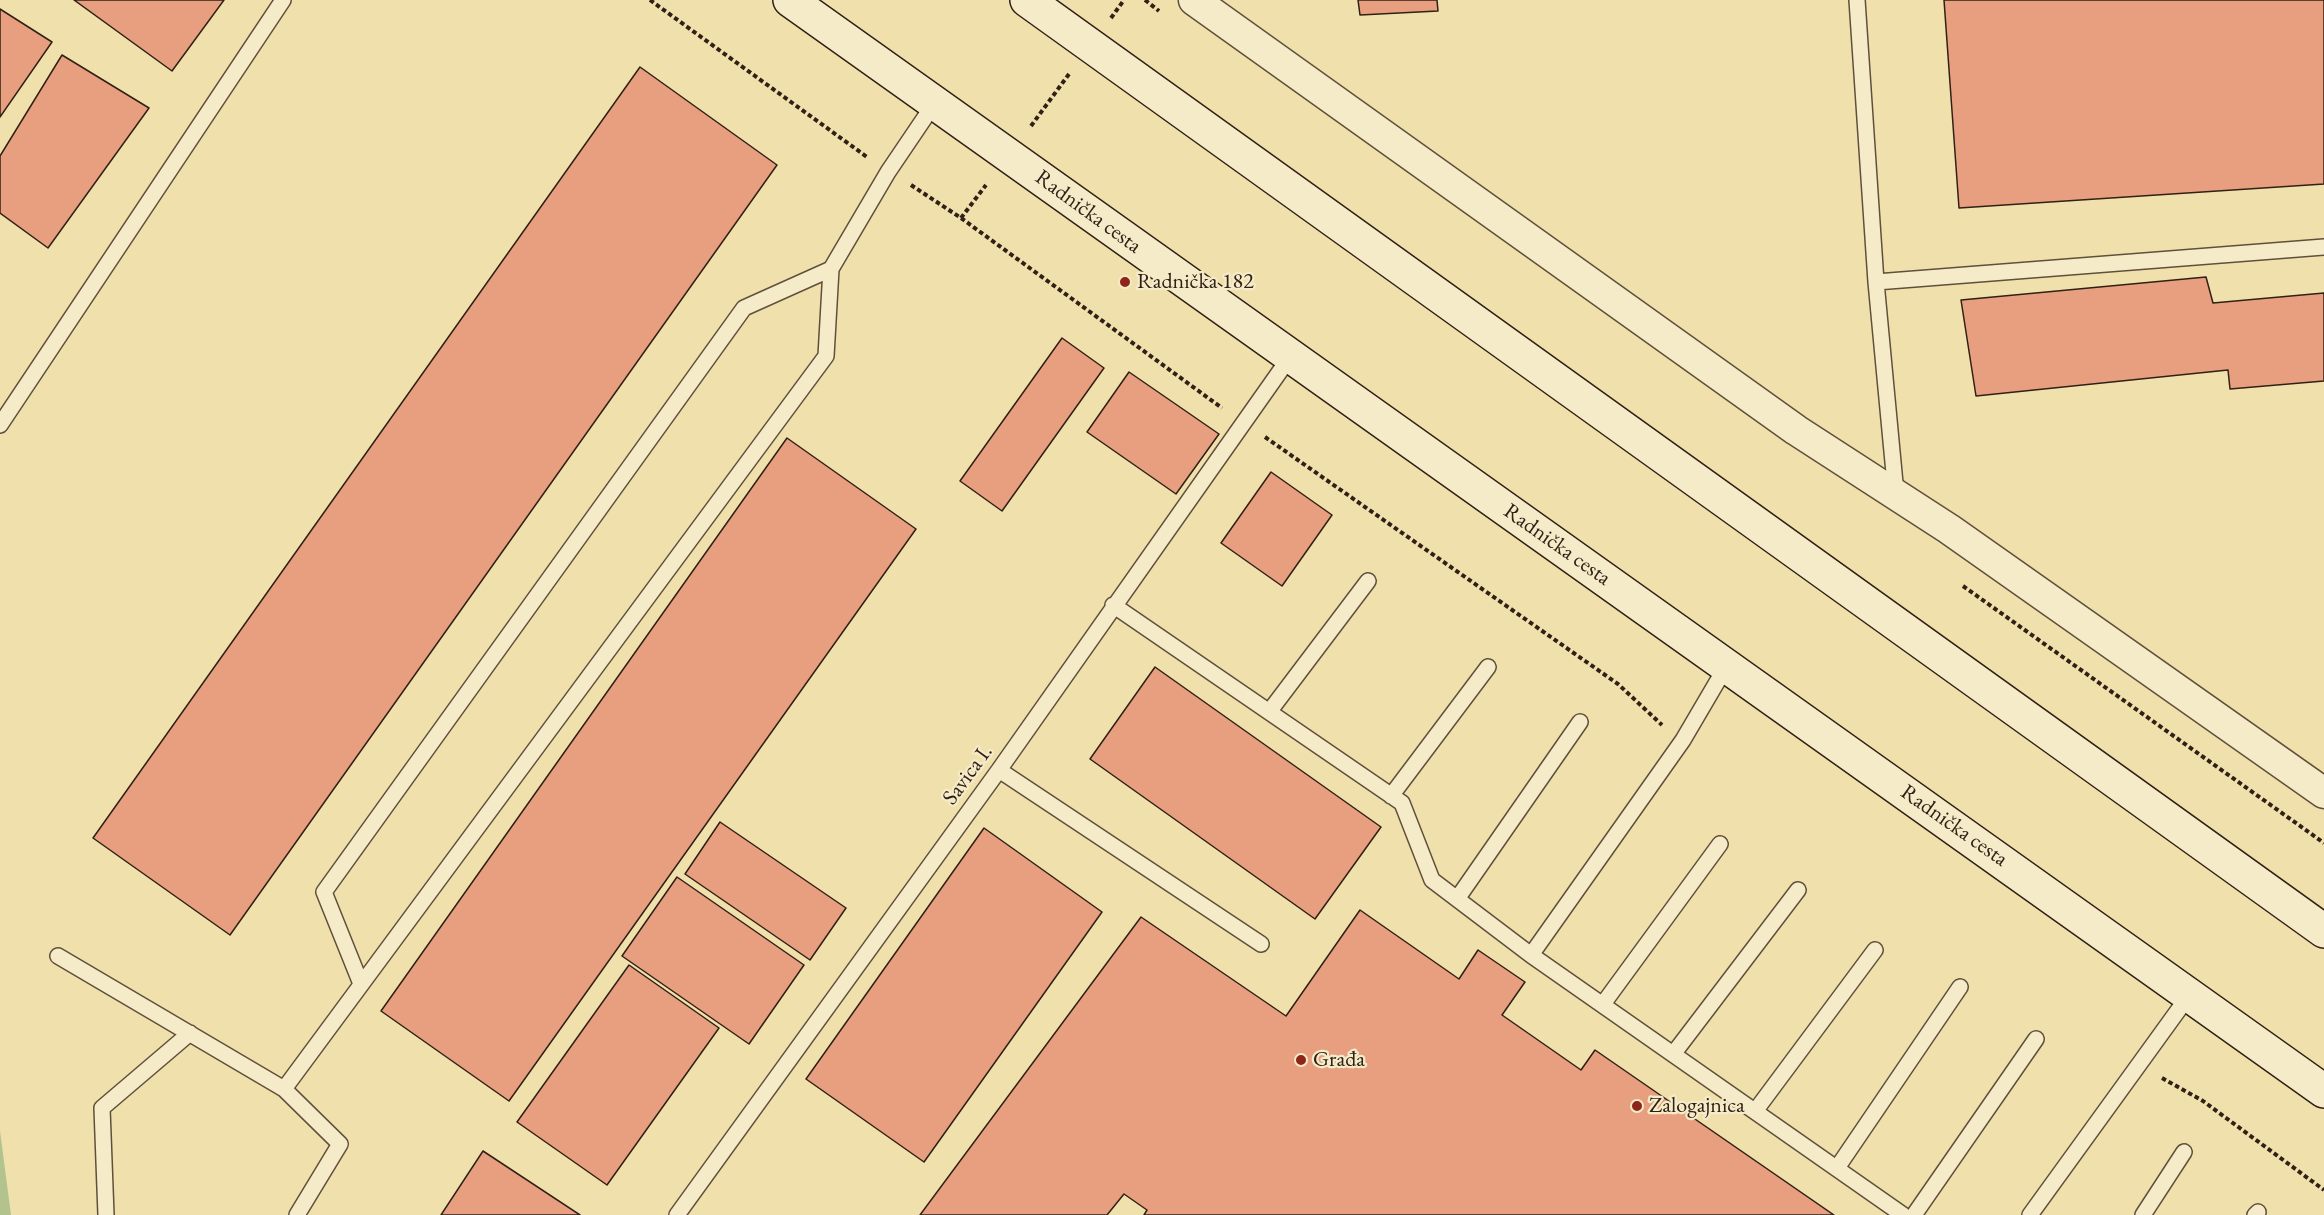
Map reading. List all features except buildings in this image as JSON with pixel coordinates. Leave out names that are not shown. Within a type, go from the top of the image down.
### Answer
[{"type":"main road","name":"Radnička cesta","points":[[790,0],[2324,1091]]},
{"type":"main road","points":[[1027,0],[2324,931]]},
{"type":"street","points":[[1194,0],[1796,430],[1896,494],[2324,793]]},
{"type":"lane","points":[[0,425],[283,0]]},
{"type":"lane","points":[[1857,0],[1876,282],[1896,494]]},
{"type":"lane","points":[[284,1089],[826,356],[831,269],[888,172],[934,104]]},
{"type":"lane","points":[[1876,282],[2324,247]]},
{"type":"lane","points":[[361,984],[324,892],[744,308],[831,269]]},
{"type":"lane","name":"Savica I.","points":[[677,1215],[999,770],[1113,605],[1290,357]]},
{"type":"lane","points":[[1269,712],[1368,581]]},
{"type":"lane","points":[[1113,605],[1402,803],[1432,880],[1531,955],[1756,1110],[1903,1215]]},
{"type":"lane","points":[[1531,955],[1683,740],[1727,665]]},
{"type":"lane","points":[[1391,796],[1488,667]]},
{"type":"lane","points":[[1457,899],[1580,722]]},
{"type":"lane","points":[[999,770],[1261,944]]},
{"type":"lane","points":[[1603,1004],[1720,844]]},
{"type":"lane","points":[[1674,1053],[1798,890]]},
{"type":"lane","points":[[1756,1110],[1875,951]]},
{"type":"lane","points":[[58,956],[284,1089],[339,1144],[297,1215]]},
{"type":"lane","points":[[1837,1168],[1960,987]]},
{"type":"lane","points":[[2030,1215],[2137,1064],[2190,994]]},
{"type":"lane","points":[[106,1215],[102,1108],[190,1033]]},
{"type":"lane","points":[[1914,1215],[2036,1039]]},
{"type":"lane","points":[[2143,1215],[2184,1152]]},
{"type":"path","points":[[650,0],[888,172],[918,188],[961,218],[1244,424],[1618,684],[1665,728],[1683,740]]},
{"type":"path","points":[[1104,27],[1124,0]]},
{"type":"path","points":[[1026,132],[1072,71]]},
{"type":"path","points":[[961,218],[988,182]]},
{"type":"path","points":[[2137,1064],[2203,1101],[2324,1190]]},
{"type":"green space","points":[[0,1131],[11,1215],[0,1215]]},
{"type":"place","name":"Radnička 182","points":[[1125,282]]},
{"type":"place","name":"Građa","points":[[1301,1060]]},
{"type":"place","name":"Zalogajnica","points":[[1637,1106]]}]
